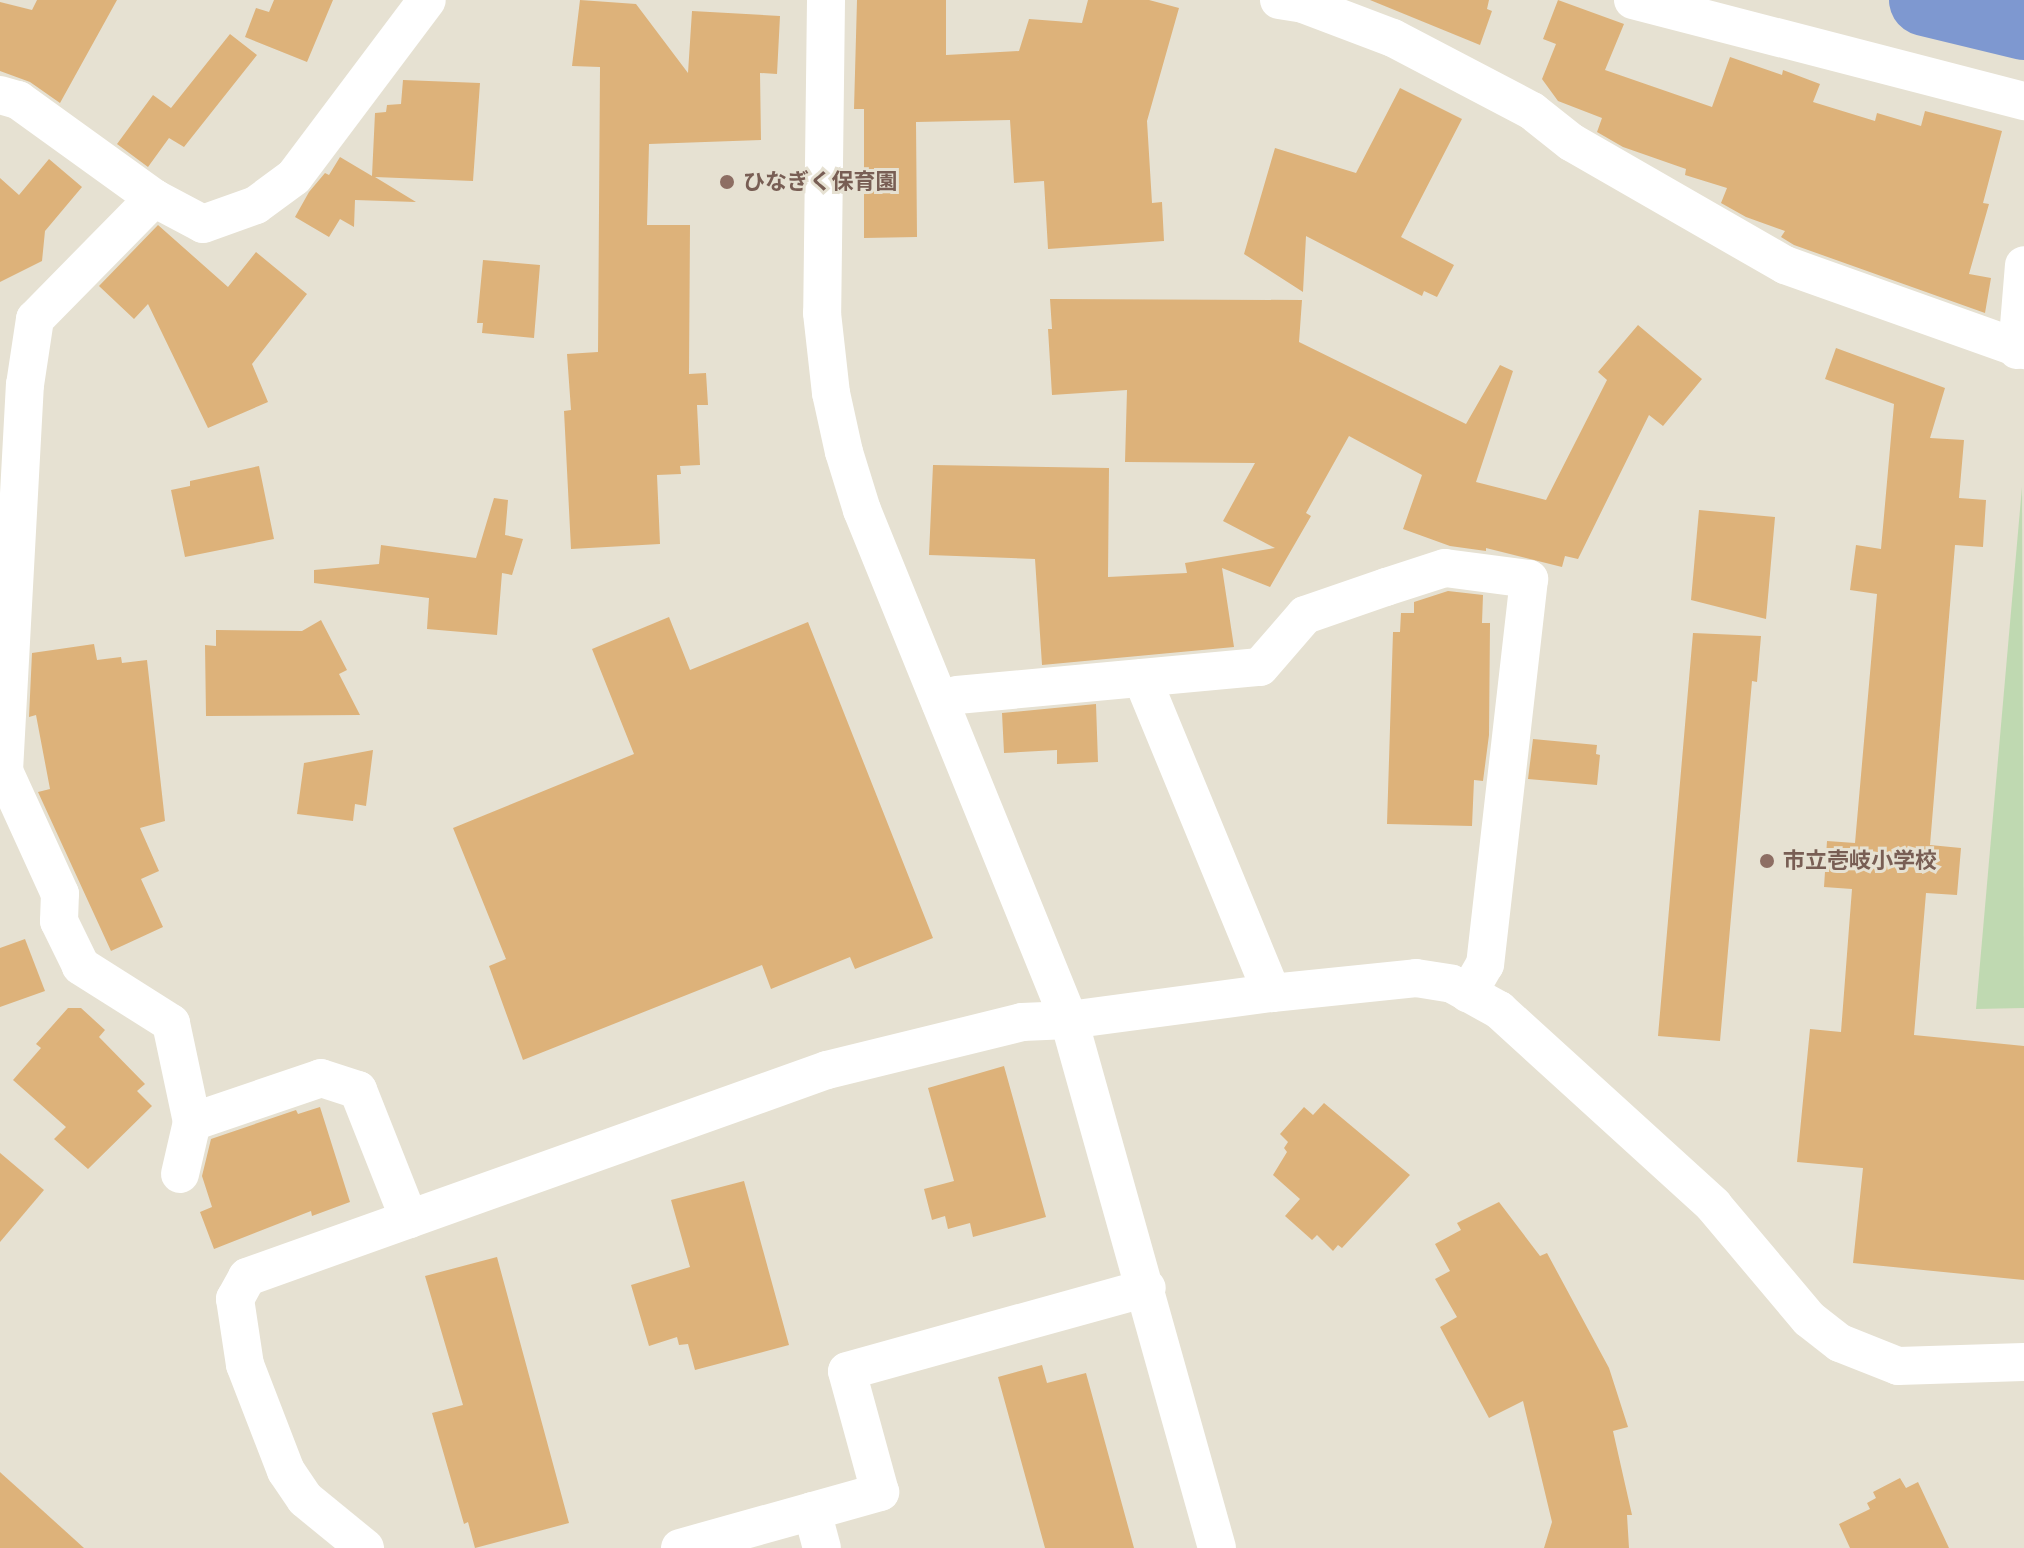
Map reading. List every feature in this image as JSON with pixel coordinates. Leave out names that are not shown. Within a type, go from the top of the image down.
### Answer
[{"type":"street","points":[[0,95],[18,100],[154,198],[203,224],[256,205],[294,177],[427,0]]},
{"type":"street","points":[[826,0],[822,313],[831,393],[862,510],[1069,1020],[1147,1288],[1217,1548]]},
{"type":"street","points":[[1279,0],[1303,4],[1393,38],[1532,111],[1571,142],[1785,265],[2021,350],[2024,265]]},
{"type":"street","points":[[1633,0],[2024,101]]},
{"type":"street","points":[[154,198],[35,319],[25,385],[4,771],[60,894],[59,921],[81,966],[171,1023],[192,1122],[180,1174]]},
{"type":"street","points":[[941,704],[957,695],[1260,667],[1305,615],[1445,568],[1529,579],[1485,964],[1468,993]]},
{"type":"street","points":[[1142,678],[1272,993]]},
{"type":"street","points":[[365,1548],[305,1499],[286,1471],[245,1365],[235,1299],[247,1277],[827,1070],[1022,1022],[1069,1020],[1272,993],[1416,978],[1452,984],[1499,1010],[1713,1205],[1809,1319],[1840,1343],[1898,1366],[2024,1362]]},
{"type":"street","points":[[192,1122],[321,1078],[358,1090],[409,1219]]},
{"type":"street","points":[[680,1548],[880,1492],[847,1371],[1147,1288]]},
{"type":"street","points":[[812,1511],[822,1548]]},
{"type":"green space","points":[[2022,487],[2024,1008],[1976,1009]]},
{"type":"building","points":[[37,0],[117,0],[60,103],[30,82],[0,71],[0,2],[32,10]]},
{"type":"building","points":[[274,0],[333,0],[307,62],[245,37],[256,8],[269,12]]},
{"type":"building","points":[[580,0],[636,4],[688,73],[692,11],[780,16],[777,74],[760,73],[761,140],[649,144],[647,225],[690,225],[689,374],[706,373],[708,405],[697,405],[700,465],[680,466],[681,474],[657,475],[660,544],[571,549],[564,411],[571,410],[567,354],[598,352],[600,67],[572,66]]},
{"type":"building","points":[[857,0],[946,0],[946,55],[1019,51],[1029,19],[1082,23],[1088,0],[1149,0],[1179,8],[1147,121],[1152,203],[1162,202],[1164,241],[1048,249],[1044,181],[1014,183],[1010,120],[916,122],[917,237],[864,238],[864,109],[854,109]]},
{"type":"building","points":[[1370,0],[1489,0],[1487,9],[1492,11],[1480,45]]},
{"type":"building","points":[[1558,0],[1624,24],[1605,70],[1712,107],[1730,57],[1782,75],[1783,70],[1820,84],[1813,102],[1875,121],[1877,113],[1921,126],[1925,111],[2002,131],[1983,203],[1989,204],[1969,274],[1991,278],[1985,313],[1794,245],[1781,237],[1785,231],[1746,217],[1721,203],[1727,188],[1685,175],[1686,169],[1623,147],[1597,132],[1602,118],[1558,101],[1542,79],[1556,44],[1543,39]]},
{"type":"building","points":[[230,34],[257,55],[184,147],[169,138],[148,167],[117,144],[153,95],[171,108]]},
{"type":"building","points":[[403,80],[480,83],[473,181],[375,177],[416,202],[355,200],[354,227],[340,219],[329,237],[295,217],[309,192],[325,173],[329,175],[340,157],[372,176],[375,113],[386,112],[387,105],[401,104]]},
{"type":"building","points":[[1400,88],[1462,119],[1401,237],[1454,265],[1437,297],[1424,291],[1422,296],[1306,236],[1303,292],[1244,254],[1275,148],[1356,173]]},
{"type":"building","points":[[49,159],[82,187],[45,231],[42,261],[0,282],[0,178],[19,195]]},
{"type":"building","points":[[158,225],[228,287],[256,252],[307,294],[252,364],[268,402],[208,428],[148,304],[134,319],[99,286]]},
{"type":"building","points":[[483,260],[540,265],[534,338],[482,333],[483,323],[477,323]]},
{"type":"building","points":[[1050,299],[1302,300],[1299,342],[1466,424],[1500,365],[1513,371],[1476,482],[1546,500],[1607,380],[1598,372],[1638,325],[1702,379],[1663,426],[1649,415],[1578,559],[1565,556],[1562,567],[1486,548],[1486,551],[1450,546],[1403,529],[1422,475],[1349,436],[1306,513],[1311,516],[1270,587],[1222,568],[1234,647],[1042,665],[1035,559],[929,555],[933,465],[1109,468],[1108,577],[1187,573],[1185,563],[1275,548],[1223,521],[1255,463],[1125,462],[1127,390],[1052,395],[1048,329],[1052,329]]},
{"type":"building","points":[[1836,348],[1945,388],[1930,438],[1964,440],[1959,498],[1986,500],[1983,547],[1955,545],[1930,845],[1961,848],[1957,895],[1926,893],[1914,1035],[2024,1046],[2024,1280],[1853,1263],[1863,1168],[1797,1162],[1810,1029],[1841,1032],[1852,889],[1824,887],[1827,841],[1855,843],[1877,594],[1850,590],[1856,545],[1881,549],[1894,404],[1825,379]]},
{"type":"building","points":[[259,466],[274,539],[185,557],[171,490],[190,486],[190,481]]},
{"type":"building","points":[[494,498],[508,500],[505,535],[523,539],[512,575],[502,573],[497,635],[427,629],[429,598],[314,583],[314,570],[379,564],[381,545],[476,558]]},
{"type":"building","points":[[1699,510],[1775,517],[1766,619],[1691,600]]},
{"type":"building","points":[[1448,591],[1483,595],[1482,623],[1490,623],[1489,735],[1483,781],[1474,780],[1472,826],[1387,824],[1393,632],[1400,632],[1401,613],[1414,613],[1414,602]]},
{"type":"building","points":[[669,617],[690,670],[808,622],[933,938],[855,969],[850,957],[771,989],[762,965],[523,1060],[489,966],[506,959],[453,828],[634,754],[592,649]]},
{"type":"building","points":[[321,620],[347,670],[339,674],[360,715],[206,716],[205,645],[216,646],[216,630],[302,631]]},
{"type":"building","points":[[1693,633],[1761,636],[1757,682],[1752,681],[1720,1041],[1658,1036]]},
{"type":"building","points":[[94,644],[97,660],[121,657],[122,663],[147,660],[165,821],[140,828],[159,871],[141,879],[163,927],[111,951],[38,792],[50,789],[36,715],[29,717],[32,653]]},
{"type":"building","points":[[1096,704],[1098,762],[1057,764],[1057,750],[1004,753],[1002,713]]},
{"type":"building","points":[[1533,739],[1597,745],[1596,754],[1600,755],[1597,785],[1528,779]]},
{"type":"building","points":[[373,750],[366,806],[355,804],[353,821],[297,814],[304,763]]},
{"type":"building","points":[[25,939],[45,991],[0,1007],[0,948]]},
{"type":"building","points":[[68,1008],[81,1008],[105,1030],[99,1037],[145,1084],[137,1091],[152,1106],[88,1169],[54,1139],[66,1127],[13,1080],[41,1048],[36,1044]]},
{"type":"building","points":[[1004,1066],[1046,1217],[973,1237],[970,1223],[948,1229],[945,1216],[932,1220],[924,1189],[954,1181],[928,1088]]},
{"type":"building","points":[[1324,1103],[1410,1175],[1342,1248],[1338,1245],[1333,1251],[1317,1235],[1312,1240],[1285,1216],[1300,1199],[1273,1175],[1287,1152],[1284,1148],[1288,1142],[1280,1134],[1304,1107],[1313,1115]]},
{"type":"building","points":[[320,1107],[350,1202],[312,1216],[311,1211],[214,1249],[200,1212],[212,1207],[202,1176],[211,1139],[296,1110],[298,1114]]},
{"type":"building","points":[[0,1153],[44,1190],[0,1242]]},
{"type":"building","points":[[744,1181],[789,1345],[695,1370],[688,1344],[679,1345],[677,1337],[649,1346],[631,1285],[690,1267],[671,1200]]},
{"type":"building","points":[[1499,1202],[1540,1256],[1547,1253],[1609,1368],[1628,1427],[1613,1431],[1632,1515],[1627,1515],[1629,1548],[1544,1548],[1552,1522],[1523,1401],[1489,1418],[1440,1327],[1457,1317],[1435,1279],[1450,1271],[1435,1244],[1461,1230],[1457,1223]]},
{"type":"building","points":[[497,1257],[569,1523],[475,1548],[468,1522],[464,1524],[432,1413],[463,1405],[425,1276]]},
{"type":"building","points":[[1042,1365],[1047,1383],[1086,1373],[1134,1548],[1045,1548],[998,1377]]},
{"type":"building","points":[[0,1472],[84,1548],[0,1548]]},
{"type":"building","points":[[1900,1478],[1906,1488],[1918,1482],[1949,1548],[1850,1548],[1839,1524],[1870,1509],[1867,1503],[1876,1498],[1873,1492]]},
{"type":"waterway","points":[[1925,0],[2024,24]]},
{"type":"place","name":"ひなぎく保育園","points":[[727,182]]},
{"type":"place","name":"市立壱岐小学校","points":[[1767,861]]}]
